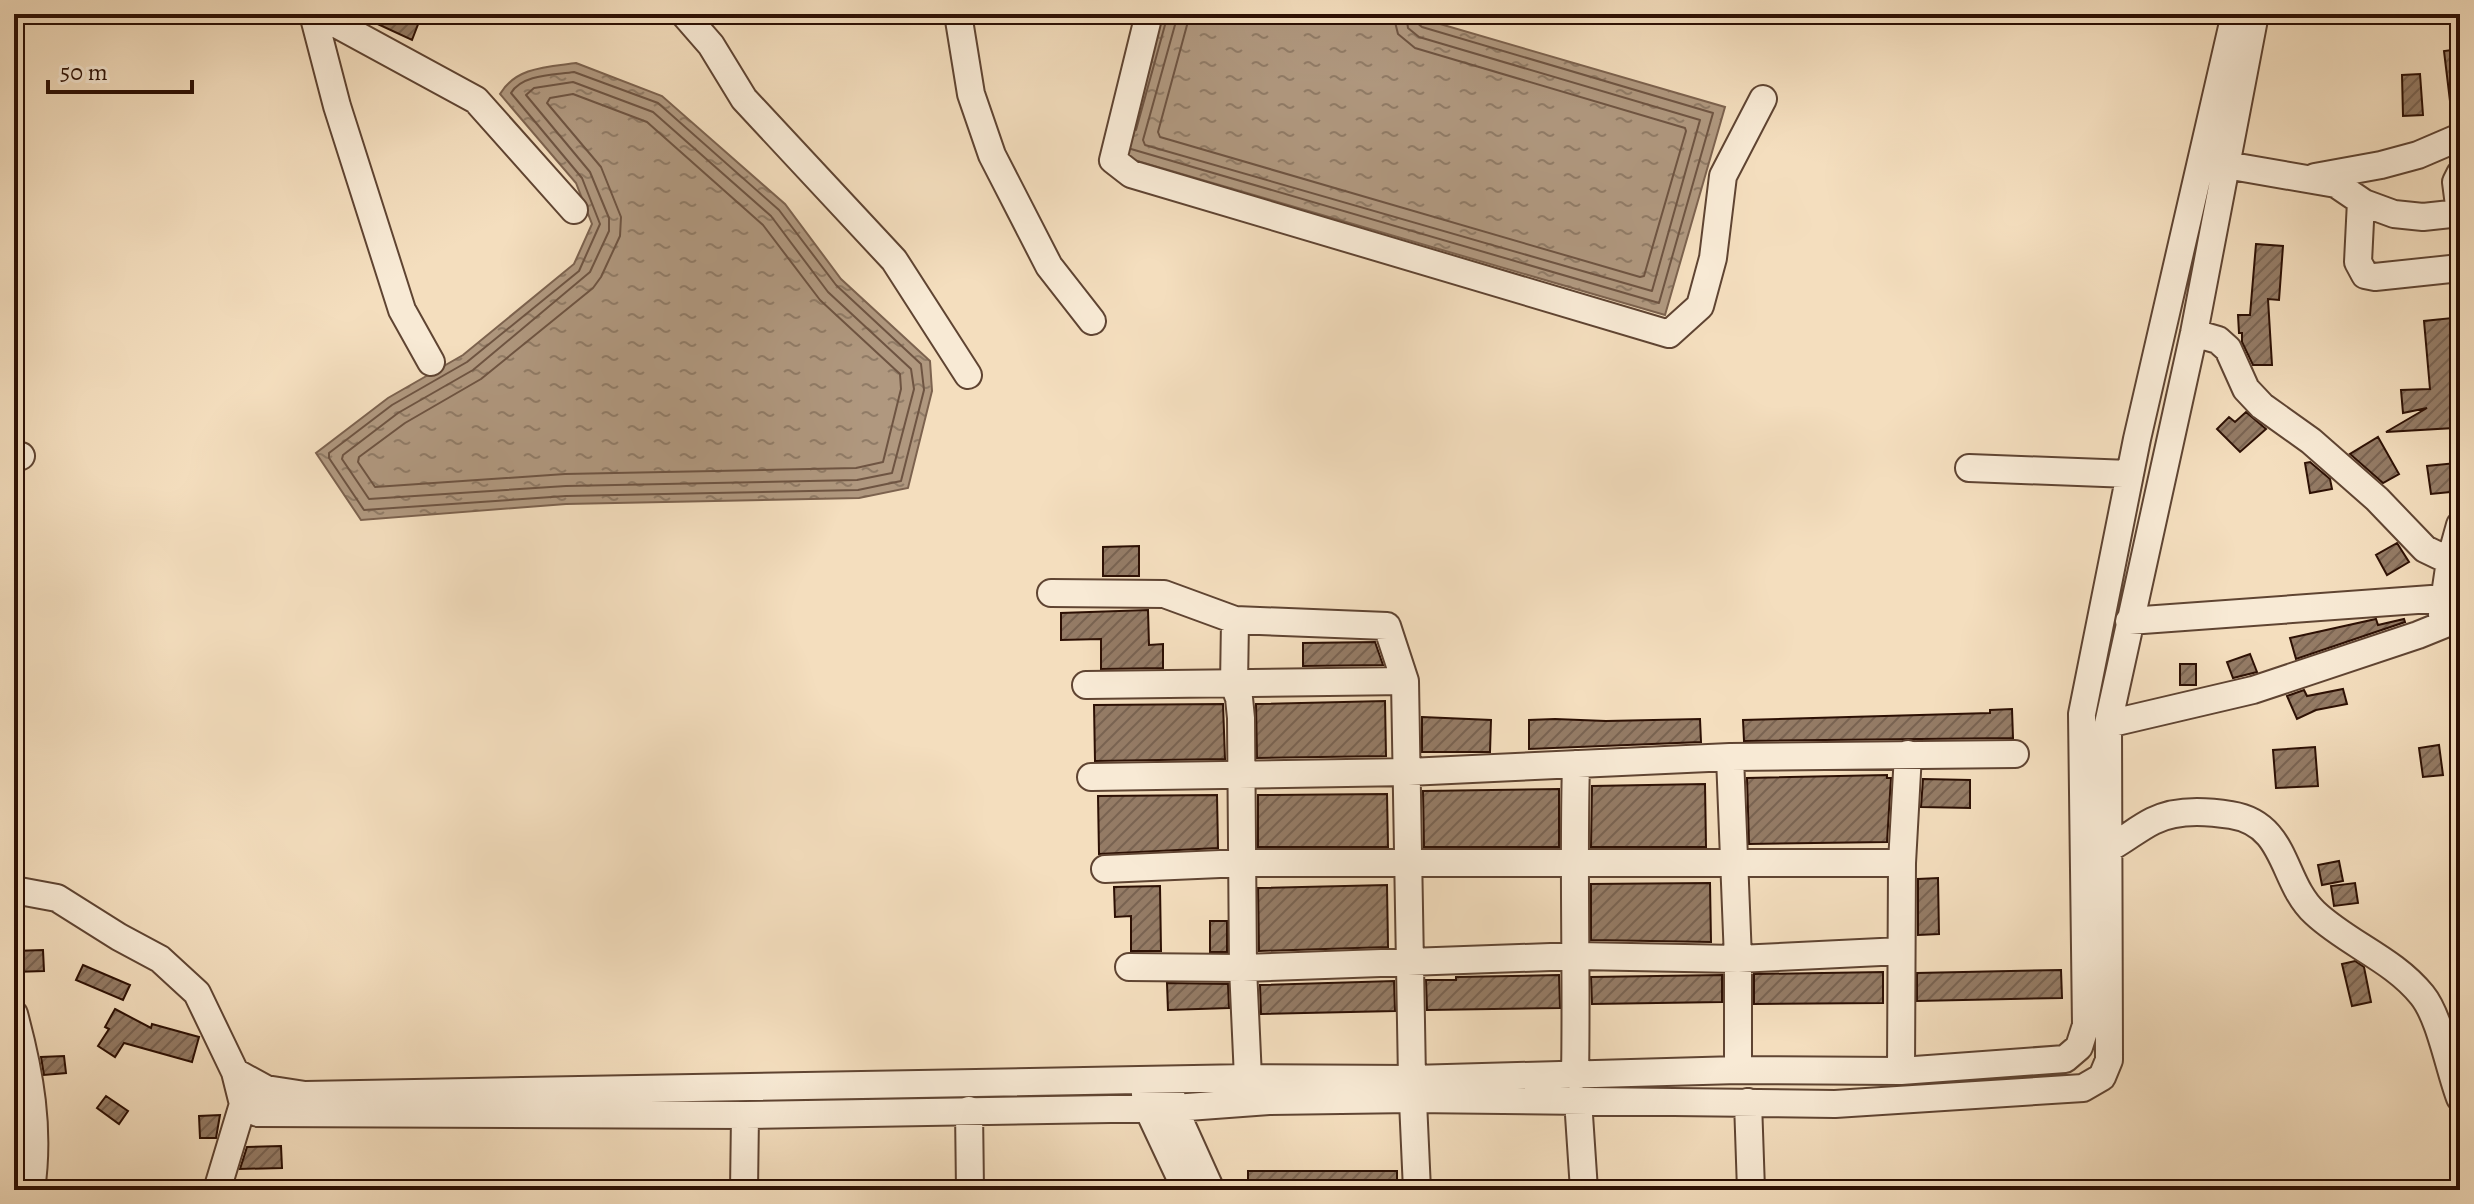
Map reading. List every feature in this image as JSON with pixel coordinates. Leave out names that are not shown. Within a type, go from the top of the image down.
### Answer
[{"type":"street","points":[[316,14],[476,100],[574,210]]},
{"type":"street","points":[[316,14],[337,106],[402,310],[431,362]]},
{"type":"street","points":[[684,14],[711,45],[744,99],[894,260],[968,375]]},
{"type":"street","points":[[958,14],[971,94],[992,155],[1049,266],[1092,321]]},
{"type":"street","points":[[1149,14],[1113,160],[1131,174],[1669,334],[1700,306],[1713,258],[1723,176],[1763,99]]},
{"type":"street","points":[[235,1072],[266,1089],[305,1095],[1248,1078],[1412,1089],[1576,1088],[1748,1102],[1835,1104],[2083,1088],[2102,1077],[2109,1060],[2096,853],[2082,714],[2130,474],[2235,14]]},
{"type":"street","points":[[1576,1088],[1738,1070],[1901,1071],[2065,1059],[2079,1047],[2086,1025],[2096,853],[2108,724],[2194,333],[2255,14]]},
{"type":"street","points":[[2312,178],[2418,155],[2460,137]]},
{"type":"street","points":[[2226,165],[2336,184],[2361,201],[2394,214],[2423,217],[2460,213],[2456,182],[2460,174]]},
{"type":"street","points":[[2361,201],[2358,262],[2365,275],[2375,277],[2460,268]]},
{"type":"street","points":[[2194,333],[2218,340],[2228,349],[2246,389],[2262,406],[2311,441],[2377,499],[2425,549],[2450,561]]},
{"type":"street","points":[[1969,468],[2130,474]]},
{"type":"street","points":[[2449,613],[2450,561],[2460,525]]},
{"type":"street","points":[[1051,593],[1164,594],[1235,620],[1387,626],[1405,681],[1412,1089],[1417,1190]]},
{"type":"street","points":[[2129,621],[2449,613]]},
{"type":"street","points":[[2108,724],[2253,690],[2418,635],[2449,613]]},
{"type":"street","points":[[1235,620],[1234,685],[1239,698],[1243,774],[1243,968],[1248,1078]]},
{"type":"street","points":[[1086,685],[1405,681]]},
{"type":"street","points":[[1901,1071],[1902,863],[1908,754]]},
{"type":"street","points":[[1091,777],[1408,772],[1730,757],[2015,754]]},
{"type":"street","points":[[1730,757],[1738,959],[1738,1070]]},
{"type":"street","points":[[1576,764],[1576,1088],[1584,1190]]},
{"type":"street","points":[[2096,853],[2154,820],[2176,813],[2233,815],[2254,822],[2274,839],[2314,912],[2400,973],[2423,996],[2451,1044],[2460,1098]]},
{"type":"street","points":[[1105,869],[1243,863],[1902,863]]},
{"type":"street","points":[[14,890],[57,898],[160,959],[197,993],[235,1072],[243,1104],[217,1190]]},
{"type":"street","points":[[1129,967],[1243,968],[1577,956],[1738,959],[1901,951]]},
{"type":"street","points":[[14,1014],[33,1098],[24,1142],[35,1163],[31,1190]]},
{"type":"street","points":[[1156,1080],[1147,1107],[1186,1190]]},
{"type":"street","points":[[1156,1080],[1174,1108],[1211,1190]]},
{"type":"street","points":[[243,1104],[258,1113],[745,1115],[1174,1108],[1412,1089]]},
{"type":"street","points":[[1748,1102],[1751,1190]]},
{"type":"street","points":[[969,1110],[970,1190]]},
{"type":"street","points":[[744,1190],[745,1115]]},
{"type":"water","points":[[1161,14],[1424,14],[1423,19],[1725,107],[1665,315],[1120,156]]},
{"type":"water","points":[[576,63],[662,96],[785,204],[841,279],[930,361],[932,391],[908,488],[859,498],[566,504],[361,520],[316,453],[388,398],[463,355],[574,264],[592,224],[576,183],[500,94],[523,73]]},
{"type":"building","points":[[356,14],[422,14],[412,40]]},
{"type":"building","points":[[2460,49],[2460,101],[2450,101],[2444,51]]},
{"type":"building","points":[[2420,74],[2423,115],[2403,116],[2402,75]]},
{"type":"building","points":[[2256,244],[2283,246],[2279,300],[2268,299],[2272,365],[2253,365],[2242,342],[2242,333],[2239,333],[2238,315],[2250,315]]},
{"type":"building","points":[[2452,318],[2457,376],[2451,377],[2454,428],[2386,432],[2427,408],[2403,413],[2401,390],[2430,389],[2424,321]]},
{"type":"building","points":[[2246,412],[2266,429],[2240,452],[2217,429],[2229,417],[2235,422]]},
{"type":"building","points":[[2378,437],[2399,474],[2383,483],[2350,454]]},
{"type":"building","points":[[2310,462],[2330,479],[2332,489],[2310,493],[2305,463]]},
{"type":"building","points":[[2456,463],[2460,491],[2431,494],[2427,466]]},
{"type":"building","points":[[2397,543],[2409,562],[2387,575],[2376,555]]},
{"type":"building","points":[[1139,546],[1139,576],[1103,576],[1103,547]]},
{"type":"building","points":[[1148,610],[1149,645],[1163,644],[1163,668],[1101,669],[1101,639],[1061,640],[1061,613]]},
{"type":"building","points":[[2376,619],[2378,625],[2404,619],[2405,622],[2296,659],[2290,638]]},
{"type":"building","points":[[1375,642],[1383,665],[1303,666],[1303,643]]},
{"type":"building","points":[[2250,654],[2257,672],[2233,678],[2227,662]]},
{"type":"building","points":[[2180,664],[2196,664],[2196,685],[2180,685]]},
{"type":"building","points":[[2343,689],[2347,704],[2316,710],[2297,719],[2287,696],[2304,690],[2307,696]]},
{"type":"building","points":[[1385,701],[1386,756],[1257,758],[1256,704]]},
{"type":"building","points":[[1223,704],[1225,759],[1095,761],[1094,705]]},
{"type":"building","points":[[2012,709],[2013,738],[1744,741],[1743,720],[1990,713],[1990,710]]},
{"type":"building","points":[[1422,717],[1491,720],[1490,752],[1422,752]]},
{"type":"building","points":[[1700,719],[1701,742],[1529,749],[1529,720]]},
{"type":"building","points":[[2439,745],[2443,775],[2423,777],[2419,748]]},
{"type":"building","points":[[2315,747],[2318,786],[2276,788],[2273,750]]},
{"type":"building","points":[[1887,775],[1891,778],[1887,842],[1749,844],[1747,778]]},
{"type":"building","points":[[1923,779],[1970,780],[1970,808],[1921,807]]},
{"type":"building","points":[[1705,784],[1706,847],[1591,847],[1592,786]]},
{"type":"building","points":[[1559,789],[1559,847],[1424,847],[1423,791]]},
{"type":"building","points":[[1387,794],[1388,847],[1258,847],[1258,795]]},
{"type":"building","points":[[1217,795],[1218,848],[1099,854],[1098,796]]},
{"type":"building","points":[[2339,861],[2343,881],[2322,885],[2318,865]]},
{"type":"building","points":[[1938,878],[1939,934],[1918,935],[1918,879]]},
{"type":"building","points":[[1710,883],[1711,942],[1591,940],[1591,884]]},
{"type":"building","points":[[2355,883],[2358,903],[2334,906],[2331,886]]},
{"type":"building","points":[[1387,885],[1388,947],[1259,951],[1258,888]]},
{"type":"building","points":[[1160,886],[1161,951],[1131,951],[1131,916],[1115,917],[1114,887]]},
{"type":"building","points":[[1210,921],[1227,921],[1227,952],[1210,952]]},
{"type":"building","points":[[43,950],[44,971],[14,972],[14,951]]},
{"type":"building","points":[[2355,961],[2364,967],[2371,1002],[2352,1006],[2342,964]]},
{"type":"building","points":[[83,965],[130,985],[123,1000],[76,980]]},
{"type":"building","points":[[2061,970],[2062,998],[1917,1001],[1917,973]]},
{"type":"building","points":[[1883,972],[1883,1003],[1754,1004],[1754,974]]},
{"type":"building","points":[[1559,975],[1560,1008],[1427,1010],[1426,980]]},
{"type":"building","points":[[1722,975],[1722,1002],[1592,1004],[1591,977]]},
{"type":"building","points":[[1394,981],[1395,1011],[1261,1014],[1260,985]]},
{"type":"building","points":[[1167,983],[1228,984],[1229,1008],[1168,1010]]},
{"type":"building","points":[[115,1009],[151,1028],[152,1024],[199,1037],[192,1062],[124,1043],[115,1057],[98,1046],[109,1029],[105,1027]]},
{"type":"building","points":[[64,1056],[66,1073],[44,1075],[41,1057]]},
{"type":"building","points":[[106,1096],[128,1111],[119,1124],[97,1108]]},
{"type":"building","points":[[220,1115],[216,1138],[200,1138],[199,1116]]},
{"type":"building","points":[[281,1146],[282,1168],[240,1169],[247,1147]]},
{"type":"building","points":[[1248,1171],[1397,1171],[1397,1190],[1248,1190]]}]
